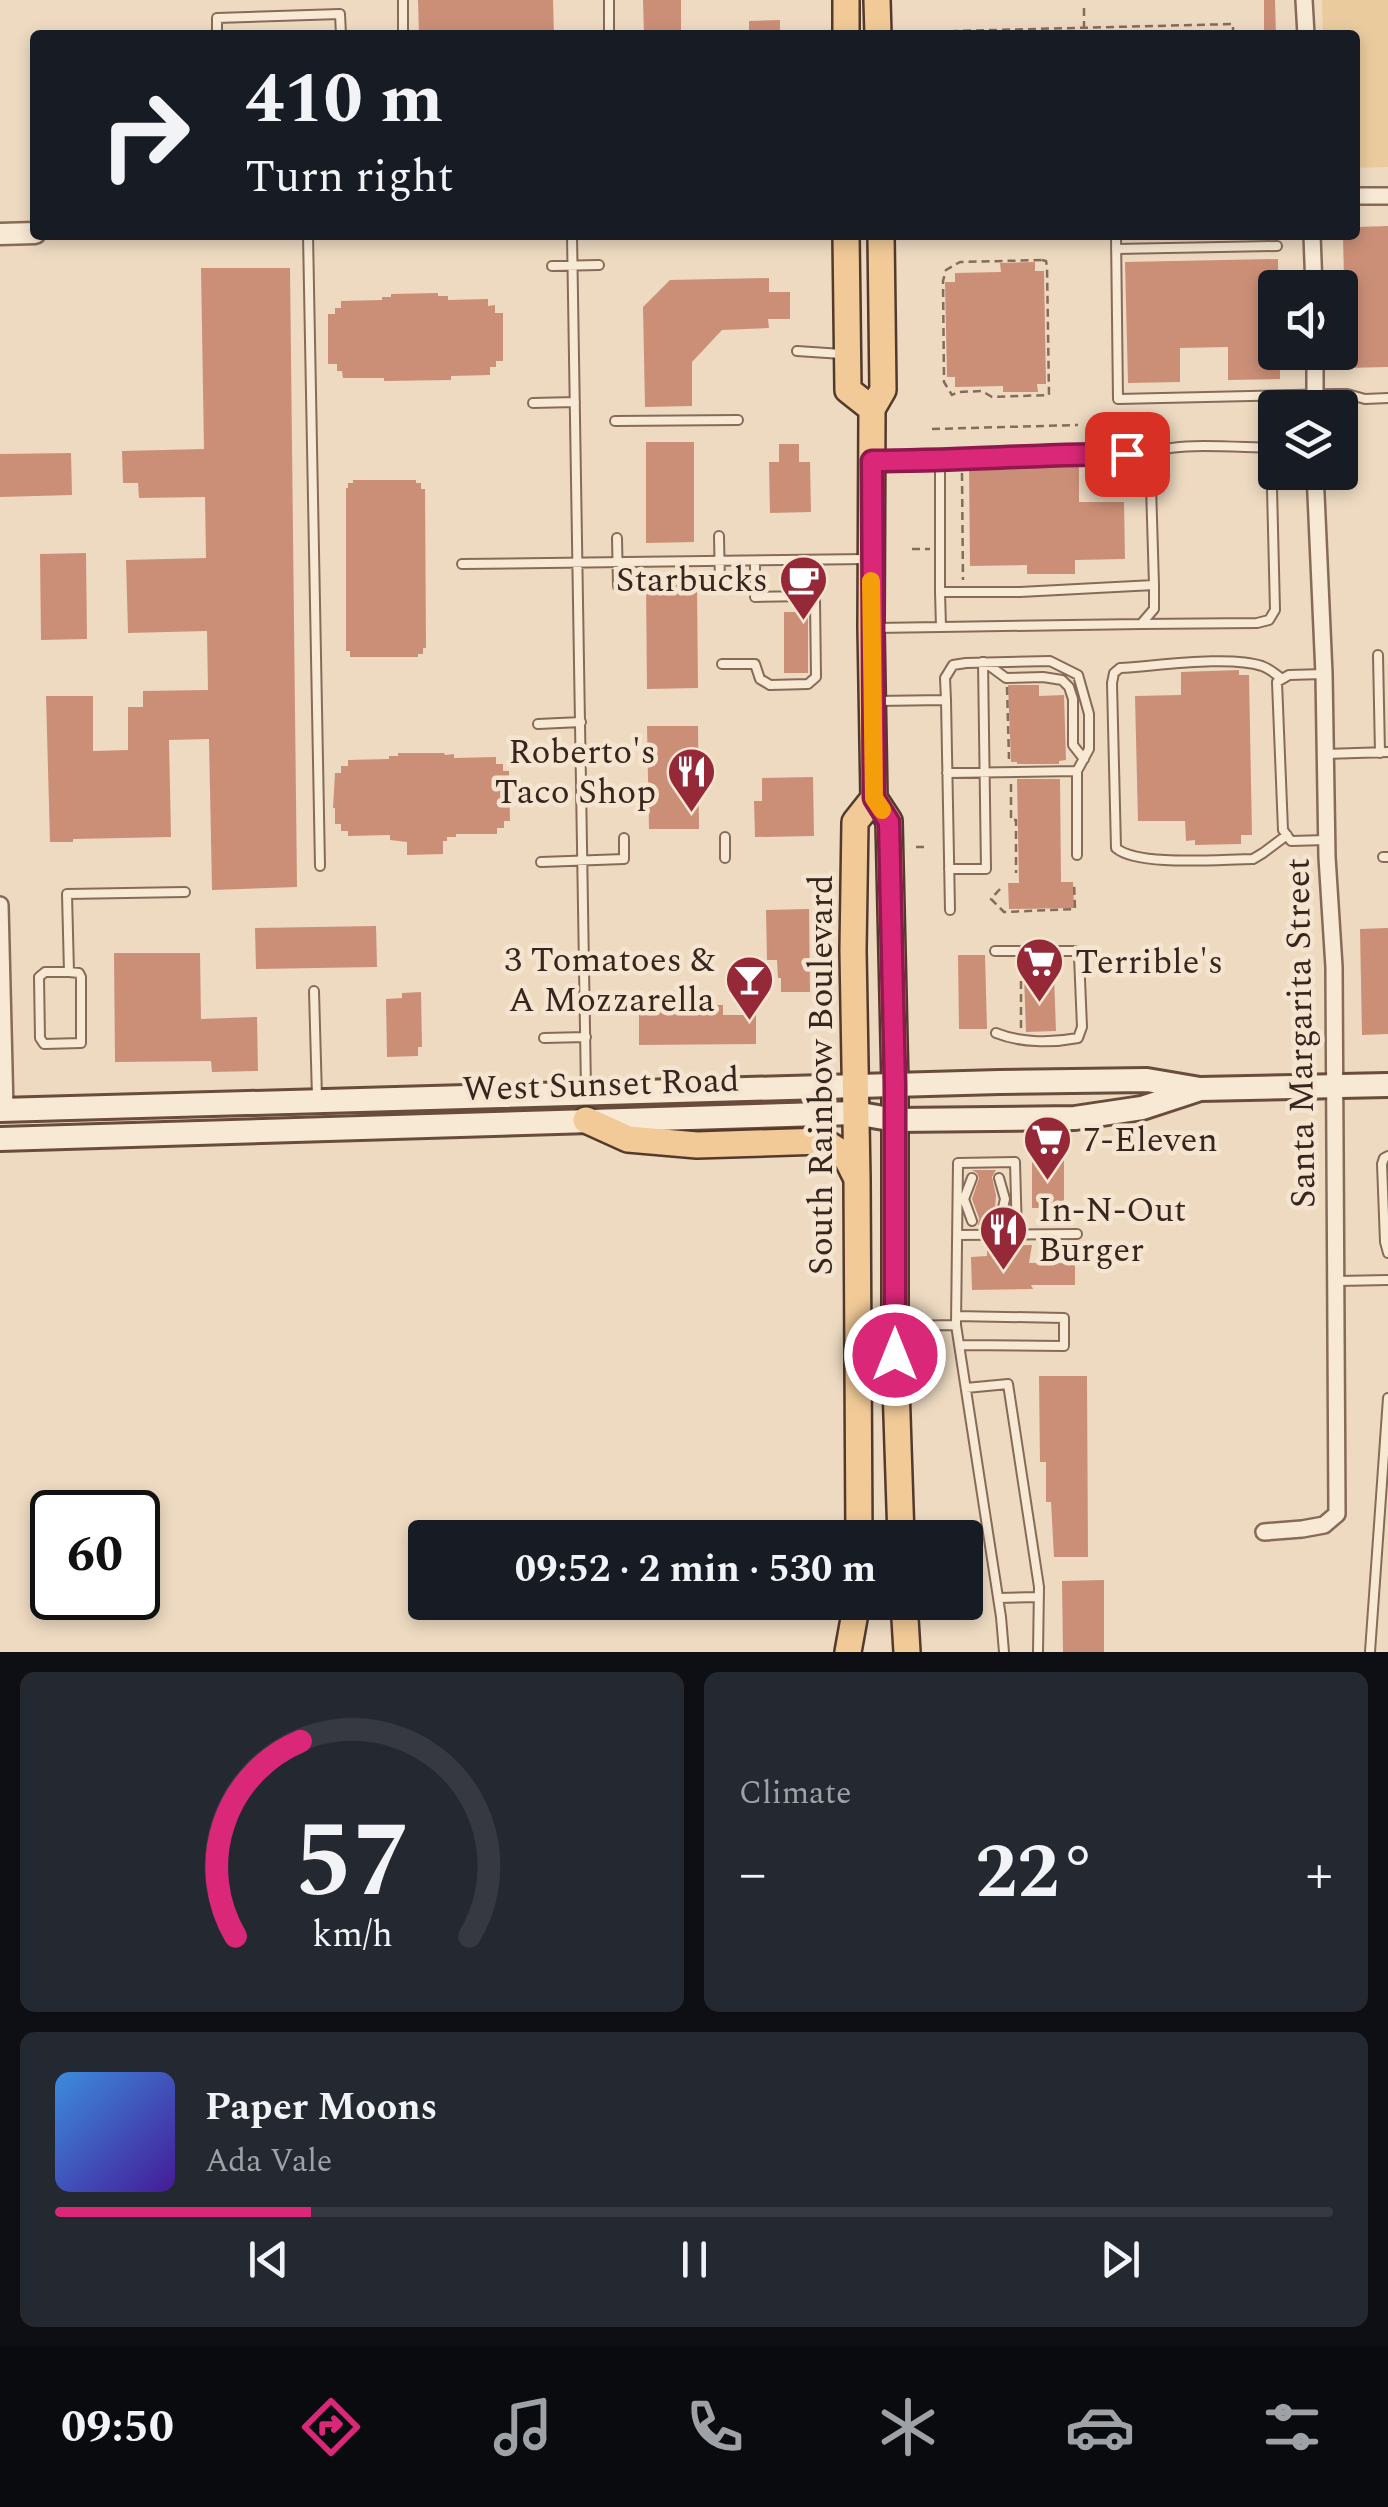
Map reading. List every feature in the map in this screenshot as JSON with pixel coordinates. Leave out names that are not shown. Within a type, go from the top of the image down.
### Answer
[{"type":"main road","points":[[846,0],[846,30]]},
{"type":"main road","points":[[878,0],[878,30]]},
{"type":"main road","points":[[846,240],[848,390],[872,409]]},
{"type":"main road","name":"South Rainbow Boulevard","points":[[881,248],[882,390],[872,409],[872,701],[874,798],[889,822],[900,1520]]},
{"type":"main road","name":"South Rainbow Boulevard","points":[[859,1520],[853,950],[856,822],[874,798]]},
{"type":"main road","name":"West Sunset Road","points":[[2,1110],[855,1085],[1147,1080],[1200,1089],[1388,1085]]},
{"type":"main road","name":"West Sunset Road","points":[[0,1139],[855,1113],[895,1120],[1075,1118],[1142,1108],[1200,1089]]},
{"type":"main road","points":[[586,1094],[586,1120],[628,1138],[697,1145],[823,1141],[845,1155],[857,1178]]},
{"type":"main road","points":[[317,1101],[318,1130]]},
{"type":"main road","points":[[848,1652],[854,1620]]},
{"type":"main road","points":[[858,1620],[859,1652]]},
{"type":"main road","points":[[905,1620],[907,1652]]},
{"type":"street","points":[[1304,0],[1306,30]]},
{"type":"street","points":[[1360,196],[1388,196]]},
{"type":"street","points":[[0,234],[30,234]]},
{"type":"street","points":[[1312,240],[1313,270]]},
{"type":"street","name":"Santa Margarita Street","points":[[1264,1532],[1324,1525],[1338,1514],[1334,967],[1326,840],[1316,490]]},
{"type":"street","points":[[0,905],[2,1110]]},
{"type":"lane","points":[[402,0],[403,30]]},
{"type":"lane","points":[[609,0],[609,30]]},
{"type":"lane","points":[[217,30],[216,18],[340,14],[341,30]]},
{"type":"lane","points":[[308,240],[320,866]]},
{"type":"lane","points":[[572,240],[586,1094]]},
{"type":"lane","points":[[1116,240],[1118,399],[1258,400]]},
{"type":"lane","points":[[1116,250],[1276,246]]},
{"type":"lane","points":[[552,266],[599,265]]},
{"type":"lane","points":[[797,351],[848,354]]},
{"type":"lane","points":[[1358,397],[1388,398]]},
{"type":"lane","points":[[533,404],[575,402]]},
{"type":"lane","points":[[615,422],[738,420]]},
{"type":"lane","points":[[872,461],[1150,454],[1160,449],[1191,447],[1258,448]]},
{"type":"lane","points":[[1142,624],[1154,609],[1150,454]]},
{"type":"lane","points":[[940,461],[940,627]]},
{"type":"lane","points":[[871,628],[1269,620],[1274,610],[1273,490]]},
{"type":"lane","points":[[719,536],[720,585]]},
{"type":"lane","points":[[617,538],[618,586]]},
{"type":"lane","points":[[462,564],[871,559]]},
{"type":"lane","points":[[722,664],[756,664],[760,679],[770,685],[808,684],[816,676],[815,601],[809,596],[755,592],[755,561]]},
{"type":"lane","points":[[940,592],[1154,585]]},
{"type":"lane","points":[[1325,754],[1384,752],[1378,655]]},
{"type":"lane","points":[[950,910],[945,678],[952,665],[1050,661],[1078,675],[1089,714],[1089,749],[1077,771],[1077,855]]},
{"type":"lane","points":[[983,662],[1006,678],[1062,680],[1073,699],[1074,745],[1084,759]]},
{"type":"lane","points":[[949,869],[986,869],[983,662]]},
{"type":"lane","points":[[1282,679],[1260,665],[1234,662],[1120,668],[1114,673],[1116,848],[1148,860],[1252,858],[1264,854],[1287,835]]},
{"type":"lane","points":[[1324,674],[1289,675],[1277,682],[1283,830],[1292,841],[1326,840]]},
{"type":"lane","points":[[872,701],[946,700]]},
{"type":"lane","points":[[538,724],[580,722]]},
{"type":"lane","points":[[947,773],[1077,771]]},
{"type":"lane","points":[[724,837],[725,858]]},
{"type":"lane","points":[[541,862],[624,859],[624,838]]},
{"type":"lane","points":[[69,972],[67,894],[185,892]]},
{"type":"lane","points":[[995,952],[1076,951],[1082,1027],[1078,1038],[1066,1040],[996,1033]]},
{"type":"lane","points":[[45,972],[69,972],[81,977],[81,1042],[41,1043],[39,977],[45,972]]},
{"type":"lane","points":[[314,992],[317,1101]]},
{"type":"lane","points":[[544,1038],[586,1037]]},
{"type":"lane","points":[[1388,1156],[1382,1164],[1384,1242],[1388,1253]]},
{"type":"lane","points":[[972,1221],[958,1163],[1015,1162],[1017,1235]]},
{"type":"lane","points":[[972,1178],[958,1235],[956,1320],[1004,1652]]},
{"type":"lane","points":[[999,1178],[1000,1221]]},
{"type":"lane","points":[[1001,1199],[1016,1198]]},
{"type":"lane","points":[[958,1235],[1078,1234]]},
{"type":"lane","points":[[1336,1281],[1388,1280]]},
{"type":"lane","points":[[895,1326],[956,1320],[1064,1318],[1064,1346],[959,1345]]},
{"type":"lane","points":[[966,1388],[1008,1384],[1039,1597],[1038,1652]]},
{"type":"lane","points":[[1370,1652],[1388,1398]]},
{"type":"lane","points":[[998,1598],[1039,1597]]},
{"type":"path","points":[[1084,8],[1084,28]]},
{"type":"path","points":[[1055,30],[1233,24],[1233,30]]},
{"type":"path","points":[[960,262],[1046,262],[1049,394],[992,397],[982,391],[954,395],[948,392],[944,382],[942,280],[950,266],[960,262]]},
{"type":"path","points":[[932,429],[1078,425]]},
{"type":"path","points":[[960,471],[963,592]]},
{"type":"path","points":[[912,549],[930,549]]},
{"type":"path","points":[[1006,678],[1009,766]]},
{"type":"path","points":[[1011,782],[1016,873]]},
{"type":"path","points":[[916,847],[926,847]]},
{"type":"path","points":[[1000,888],[990,898],[1004,912],[1075,909],[1074,884]]},
{"type":"path","points":[[1017,1037],[1021,970],[1059,970]]},
{"type":"sand","points":[[1322,0],[1388,0],[1388,167],[1360,168],[1360,30],[1323,30]]},
{"type":"building","points":[[418,0],[553,0],[554,30],[419,30]]},
{"type":"building","points":[[643,0],[681,0],[681,30],[644,30]]},
{"type":"building","points":[[1264,0],[1275,0],[1276,30],[1264,30]]},
{"type":"building","points":[[780,20],[780,30],[749,30],[749,21]]},
{"type":"building","points":[[1388,226],[1388,367],[1358,368],[1358,270],[1344,270],[1343,240],[1360,240],[1360,227]]},
{"type":"building","points":[[1278,259],[1278,270],[1258,270],[1258,370],[1280,370],[1280,379],[1228,380],[1228,347],[1180,348],[1180,382],[1128,383],[1125,262]]},
{"type":"building","points":[[1035,262],[1035,271],[1044,271],[1046,384],[1037,384],[1038,392],[1003,392],[1003,386],[955,387],[955,377],[947,377],[945,282],[955,282],[955,273],[1001,272],[1000,263]]},
{"type":"building","points":[[201,268],[290,268],[297,887],[212,890],[209,739],[169,740],[171,837],[50,842],[46,696],[93,696],[93,751],[128,750],[128,707],[143,707],[143,691],[208,690],[207,631],[128,633],[126,560],[206,558],[205,497],[139,498],[138,483],[123,483],[122,451],[204,449]]},
{"type":"building","points":[[769,278],[769,292],[790,292],[790,319],[768,319],[769,328],[722,330],[692,362],[692,406],[645,407],[643,307],[670,280]]},
{"type":"building","points":[[438,293],[448,296],[448,300],[488,299],[488,306],[495,305],[495,313],[503,313],[503,361],[490,367],[490,375],[384,381],[343,378],[337,364],[328,364],[328,314],[341,308],[341,301]]},
{"type":"building","points":[[646,442],[694,442],[694,542],[646,543]]},
{"type":"building","points":[[779,444],[799,444],[799,462],[810,462],[811,512],[770,513],[769,462],[779,462]]},
{"type":"building","points":[[71,453],[72,495],[0,497],[0,454]]},
{"type":"building","points":[[1079,467],[1079,502],[1124,502],[1125,559],[1075,560],[1075,574],[1027,574],[1027,565],[970,566],[969,468]]},
{"type":"building","points":[[353,480],[416,480],[425,489],[426,648],[418,657],[350,657],[350,651],[346,651],[346,488]]},
{"type":"building","points":[[86,553],[87,639],[41,640],[40,554]]},
{"type":"building","points":[[646,585],[697,585],[698,688],[647,689]]},
{"type":"building","points":[[784,612],[808,612],[808,673],[784,673]]},
{"type":"building","points":[[1239,670],[1239,675],[1249,675],[1252,835],[1241,835],[1241,844],[1195,845],[1195,840],[1186,841],[1185,821],[1138,821],[1135,696],[1181,695],[1181,672]]},
{"type":"building","points":[[1008,685],[1039,685],[1039,696],[1064,695],[1066,760],[1059,764],[1011,762]]},
{"type":"building","points":[[647,726],[698,726],[699,829],[649,829]]},
{"type":"building","points":[[398,753],[496,757],[496,764],[503,764],[503,771],[509,771],[510,821],[504,821],[504,828],[497,828],[497,834],[447,837],[443,854],[407,855],[407,842],[390,840],[390,835],[348,836],[348,831],[341,831],[341,824],[335,824],[335,773],[341,773],[341,766],[348,766],[348,760],[389,759]]},
{"type":"building","points":[[813,777],[814,836],[755,837],[754,801],[762,801],[762,778]]},
{"type":"building","points":[[1017,779],[1060,779],[1061,882],[1073,882],[1074,908],[1009,909],[1008,883],[1019,883]]},
{"type":"building","points":[[809,909],[810,992],[781,992],[777,960],[767,960],[766,910]]},
{"type":"building","points":[[376,926],[377,967],[256,969],[255,928]]},
{"type":"building","points":[[1388,928],[1388,1034],[1362,1035],[1360,929]]},
{"type":"building","points":[[114,953],[200,953],[201,1019],[257,1017],[258,1071],[212,1072],[211,1061],[115,1062]]},
{"type":"building","points":[[958,955],[985,955],[987,1029],[959,1029]]},
{"type":"building","name":"Terrible's","points":[[1054,975],[1056,1031],[1026,1032],[1024,976]]},
{"type":"building","points":[[421,992],[422,1047],[418,1047],[418,1056],[387,1057],[386,999]]},
{"type":"building","points":[[639,1005],[723,1005],[723,1015],[756,1015],[756,1044],[639,1045]]},
{"type":"building","name":"7-Eleven","points":[[1032,1158],[1064,1159],[1064,1208],[1032,1208]]},
{"type":"building","name":"7-Eleven","points":[[972,1170],[996,1170],[992,1177],[996,1195],[994,1225],[978,1225],[972,1199],[979,1178]]},
{"type":"building","points":[[1032,1245],[1029,1263],[1075,1263],[1075,1285],[972,1290],[971,1257],[987,1256],[987,1246]]},
{"type":"building","points":[[1039,1376],[1087,1376],[1088,1557],[1054,1557],[1051,1502],[1046,1502],[1046,1462],[1040,1462]]},
{"type":"building","points":[[1104,1580],[1104,1652],[1063,1652],[1062,1581]]},
{"type":"slow traffic","points":[[871,581],[874,798],[882,810]]},
{"type":"place","name":"Starbucks","points":[[803,622]]},
{"type":"place","name":"Roberto's Taco Shop","points":[[691,814]]},
{"type":"place","name":"Terrible's","points":[[1040,1004]]},
{"type":"place","name":"3 Tomatoes & A Mozzarella","points":[[750,1022]]},
{"type":"place","name":"7-Eleven","points":[[1048,1182]]},
{"type":"place","name":"In-N-Out Burger","points":[[1003,1272]]},
{"type":"route","points":[[895,1355],[895,1085],[889,822],[874,798],[872,461],[1127,454]]}]
